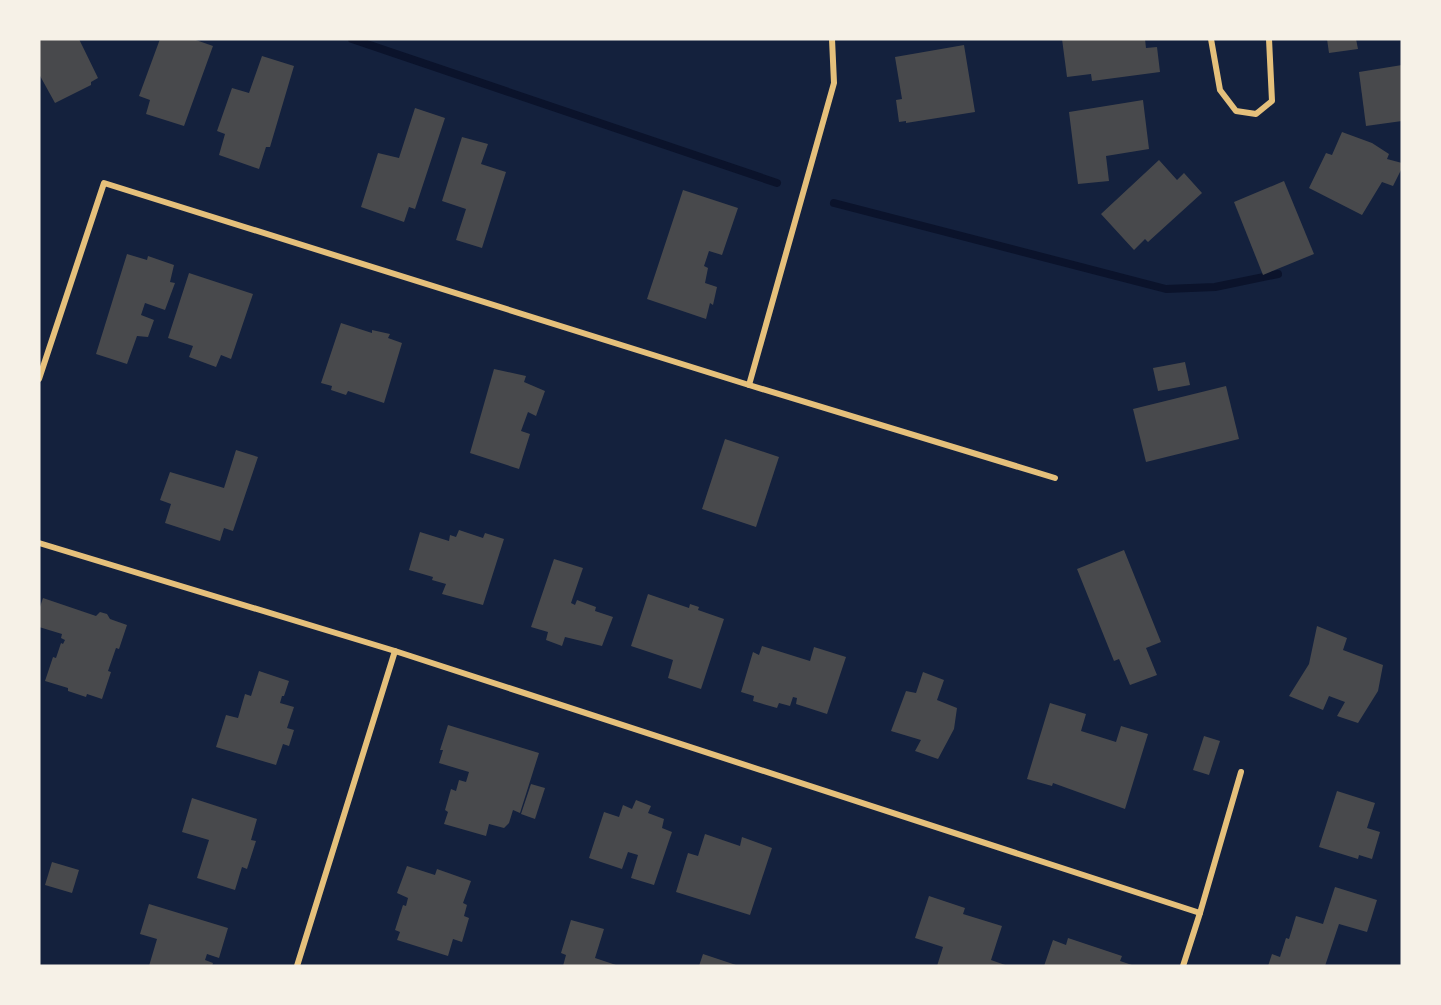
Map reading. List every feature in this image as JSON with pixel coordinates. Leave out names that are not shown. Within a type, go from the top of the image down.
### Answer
[{"type":"street","points":[[749,385],[834,83],[832,39]]},
{"type":"street","points":[[1211,39],[1220,90],[1236,111],[1257,114],[1272,101],[1269,39]]},
{"type":"street","points":[[39,379],[104,183],[749,385],[1055,478]]},
{"type":"street","points":[[39,543],[395,651],[1200,913]]},
{"type":"street","points":[[297,966],[395,651]]},
{"type":"street","points":[[1182,966],[1200,913],[1241,772]]},
{"type":"building","points":[[39,39],[79,39],[98,78],[91,82],[91,85],[55,103],[39,74]]},
{"type":"building","points":[[160,39],[193,39],[213,46],[184,126],[146,114],[150,100],[139,96]]},
{"type":"building","points":[[1062,39],[1145,39],[1146,48],[1157,47],[1160,72],[1092,81],[1091,74],[1067,77]]},
{"type":"building","points":[[1327,39],[1356,39],[1358,49],[1329,53]]},
{"type":"building","points":[[964,45],[975,112],[906,123],[906,121],[899,122],[896,100],[902,99],[895,57]]},
{"type":"building","points":[[262,56],[294,66],[270,147],[266,147],[259,169],[219,155],[225,134],[217,131],[232,88],[249,93]]},
{"type":"building","points":[[1402,65],[1402,121],[1366,126],[1359,72]]},
{"type":"building","points":[[1143,100],[1149,149],[1106,156],[1109,181],[1078,184],[1069,112]]},
{"type":"building","points":[[415,108],[445,118],[415,209],[409,207],[404,222],[361,207],[378,153],[399,158]]},
{"type":"building","points":[[1342,132],[1372,143],[1389,154],[1387,159],[1402,163],[1402,168],[1393,186],[1382,182],[1362,215],[1309,188],[1326,153],[1332,155]]},
{"type":"building","points":[[462,137],[488,144],[481,164],[506,172],[482,248],[456,240],[466,209],[442,201]]},
{"type":"building","points":[[1159,160],[1177,180],[1184,173],[1202,193],[1148,242],[1145,239],[1134,250],[1101,214]]},
{"type":"building","points":[[1284,181],[1314,254],[1263,275],[1234,202]]},
{"type":"building","points":[[683,190],[738,208],[722,255],[709,251],[704,266],[708,268],[705,283],[717,287],[713,305],[710,303],[706,319],[647,299]]},
{"type":"building","points":[[127,254],[147,260],[148,256],[174,265],[170,282],[175,283],[165,310],[145,303],[141,315],[154,320],[148,337],[137,336],[127,364],[96,354]]},
{"type":"building","points":[[189,273],[253,294],[231,359],[221,355],[216,367],[189,357],[193,346],[168,338]]},
{"type":"building","points":[[341,323],[372,333],[372,330],[390,334],[388,338],[402,343],[384,403],[348,391],[346,395],[331,390],[332,386],[321,383]]},
{"type":"building","points":[[1185,362],[1190,385],[1158,391],[1153,368]]},
{"type":"building","points":[[494,369],[526,376],[524,382],[545,391],[536,416],[528,412],[521,431],[530,434],[519,469],[470,453]]},
{"type":"building","points":[[1226,386],[1239,439],[1146,462],[1133,409]]},
{"type":"building","points":[[725,439],[779,457],[756,527],[702,509]]},
{"type":"building","points":[[236,450],[258,457],[233,531],[224,528],[220,541],[165,523],[171,504],[160,500],[170,472],[224,488]]},
{"type":"building","points":[[459,530],[483,538],[485,533],[504,539],[483,605],[442,594],[446,584],[432,580],[433,577],[409,570],[420,532],[449,541],[450,535],[456,537]]},
{"type":"building","points":[[1124,550],[1161,642],[1146,648],[1157,675],[1130,685],[1119,659],[1114,661],[1077,569]]},
{"type":"building","points":[[554,559],[583,568],[571,603],[575,605],[577,600],[596,607],[595,611],[613,617],[602,646],[565,637],[562,646],[546,640],[548,632],[531,627]]},
{"type":"building","points":[[648,594],[689,608],[690,604],[699,607],[698,610],[724,619],[701,689],[668,678],[673,660],[631,646]]},
{"type":"building","points":[[43,598],[96,616],[100,612],[107,614],[110,619],[127,625],[108,671],[111,672],[102,699],[87,694],[86,697],[68,691],[68,688],[45,681],[53,657],[56,658],[61,643],[63,644],[65,640],[61,638],[62,634],[39,627],[39,610]]},
{"type":"building","points":[[1317,626],[1347,638],[1343,650],[1383,665],[1378,691],[1358,723],[1337,716],[1345,702],[1329,696],[1323,710],[1289,696],[1309,664]]},
{"type":"building","points":[[762,646],[810,661],[814,647],[846,657],[827,714],[796,704],[797,698],[793,697],[790,706],[779,703],[777,708],[753,701],[754,696],[741,692],[753,652],[759,655]]},
{"type":"building","points":[[259,671],[289,681],[280,703],[294,707],[287,728],[294,730],[289,746],[283,744],[276,765],[216,747],[226,715],[238,718],[245,694],[251,696]]},
{"type":"building","points":[[923,672],[944,680],[937,700],[957,708],[954,729],[938,759],[915,751],[921,740],[891,731],[906,691],[916,693]]},
{"type":"building","points":[[1050,703],[1086,714],[1081,731],[1116,742],[1121,726],[1148,734],[1125,809],[1053,783],[1052,786],[1027,779]]},
{"type":"building","points":[[448,725],[539,753],[520,813],[513,810],[509,823],[504,828],[489,824],[486,836],[444,824],[451,789],[456,791],[459,780],[466,782],[469,772],[439,763],[443,750],[440,750]]},
{"type":"building","points":[[1204,736],[1220,741],[1209,775],[1193,770]]},
{"type":"building","points":[[531,784],[545,788],[535,819],[521,814]]},
{"type":"building","points":[[1337,791],[1375,803],[1367,828],[1380,832],[1372,859],[1359,855],[1358,859],[1319,847]]},
{"type":"building","points":[[192,798],[257,819],[251,840],[256,841],[247,869],[242,867],[235,890],[197,878],[209,840],[182,832]]},
{"type":"building","points":[[636,800],[651,806],[648,813],[664,819],[662,828],[672,832],[654,885],[631,878],[638,855],[628,852],[622,869],[589,858],[604,812],[619,817],[623,805],[632,809]]},
{"type":"building","points":[[705,834],[740,846],[742,837],[772,848],[750,915],[676,892],[688,853],[698,856]]},
{"type":"building","points":[[52,862],[79,870],[72,893],[45,885]]},
{"type":"building","points":[[407,866],[435,875],[437,869],[471,881],[463,903],[467,905],[464,916],[469,918],[462,942],[453,939],[448,956],[397,940],[400,932],[395,930],[403,905],[406,906],[408,898],[397,893]]},
{"type":"building","points":[[1335,887],[1377,900],[1367,932],[1339,924],[1325,966],[1268,966],[1272,954],[1280,957],[1286,938],[1289,939],[1296,916],[1323,924]]},
{"type":"building","points":[[929,896],[965,908],[963,914],[1002,926],[991,960],[1008,966],[937,966],[943,947],[915,938]]},
{"type":"building","points":[[149,904],[228,928],[219,958],[207,954],[205,960],[213,963],[212,966],[149,966],[157,939],[140,934]]},
{"type":"building","points":[[571,920],[604,929],[595,958],[619,966],[563,966],[566,955],[561,953]]},
{"type":"building","points":[[1068,938],[1122,956],[1120,961],[1135,966],[1044,966],[1053,940],[1066,945]]},
{"type":"building","points":[[703,954],[739,966],[699,966]]},
{"type":"waterway","points":[[352,39],[777,183]]},
{"type":"waterway","points":[[834,203],[1166,289],[1215,287],[1278,274]]}]
